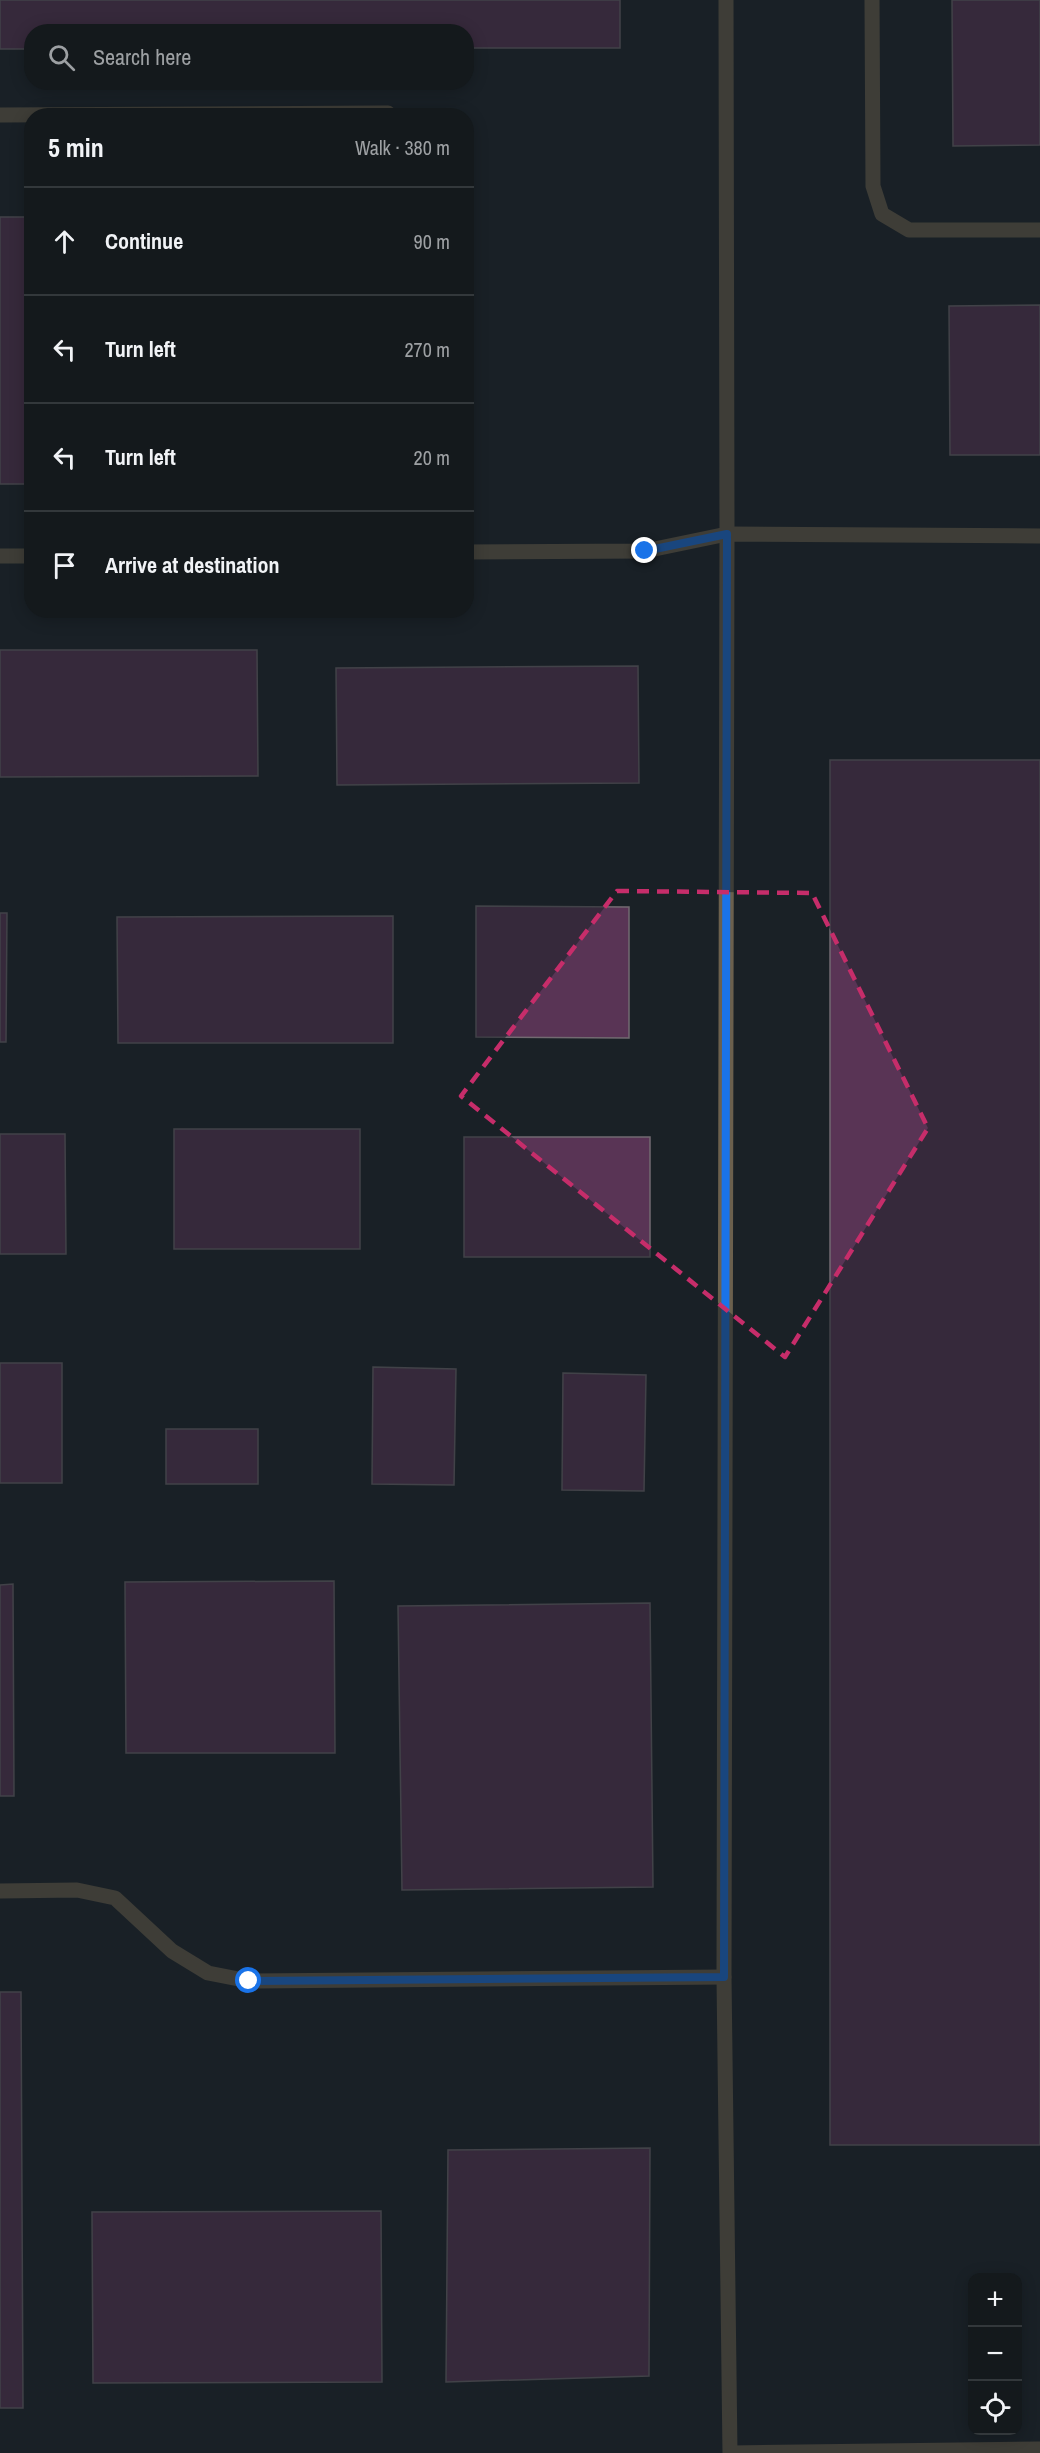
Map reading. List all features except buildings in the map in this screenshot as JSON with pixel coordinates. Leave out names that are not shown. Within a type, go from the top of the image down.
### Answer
[{"type":"lane","points":[[726,0],[724,1977],[731,2453],[1040,2449]]},
{"type":"lane","points":[[872,0],[873,186],[882,214],[909,230],[1040,230]]},
{"type":"lane","points":[[0,115],[24,115]]},
{"type":"lane","points":[[474,552],[645,551],[727,534],[1040,536]]},
{"type":"lane","points":[[0,556],[24,556]]},
{"type":"lane","points":[[0,1891],[77,1890],[115,1898],[172,1951],[208,1973],[249,1981],[724,1977]]},
{"type":"highlighted area","points":[[617,891],[812,893],[928,1128],[785,1357],[461,1096]]},
{"type":"route","points":[[249,1981],[724,1977],[727,534],[645,551]]}]
